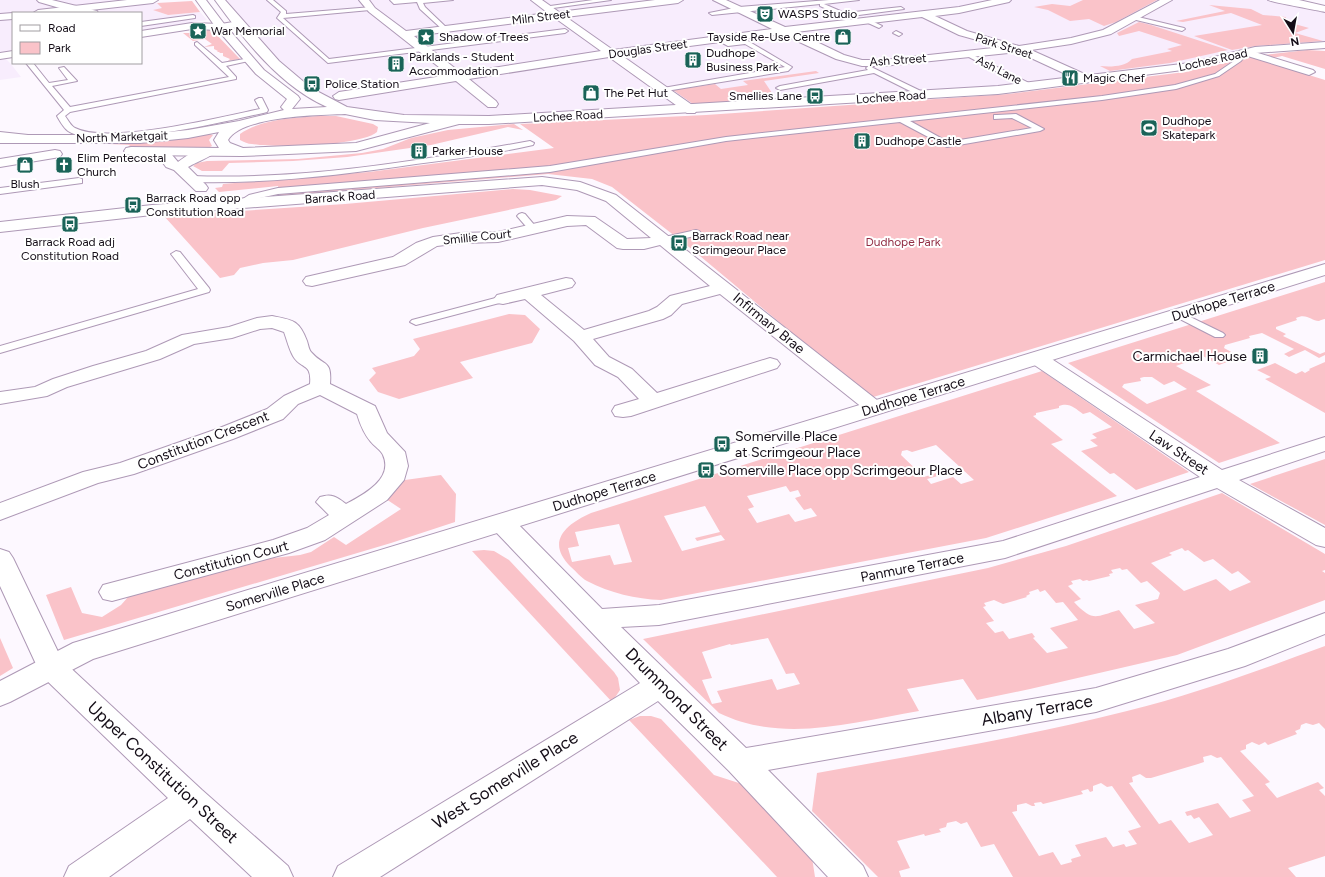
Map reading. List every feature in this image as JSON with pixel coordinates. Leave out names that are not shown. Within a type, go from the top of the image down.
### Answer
[{"type":"street","points":[[47,1],[62,0]]},
{"type":"street","points":[[46,12],[153,0]]},
{"type":"street","points":[[201,0],[221,27],[260,72],[294,99],[281,114]]},
{"type":"street","points":[[220,0],[239,24],[282,70],[311,93],[331,106],[345,110]]},
{"type":"street","points":[[536,0],[691,110]]},
{"type":"street","name":"Miln Street","points":[[404,34],[678,0]]},
{"type":"street","name":"Ash Street","points":[[718,0],[824,50],[862,63],[883,63],[1071,41],[1100,34],[1167,0]]},
{"type":"street","name":"Douglas Street","points":[[339,96],[612,53],[782,30],[959,10],[1006,0]]},
{"type":"street","points":[[1273,0],[1325,10]]},
{"type":"street","points":[[47,1],[72,9],[88,12]]},
{"type":"street","points":[[937,2],[959,10]]},
{"type":"street","points":[[367,4],[424,48],[492,104]]},
{"type":"street","points":[[95,12],[106,5]]},
{"type":"street","name":"Park Street","points":[[923,14],[964,33],[1019,48],[1085,79]]},
{"type":"street","points":[[0,17],[12,16]]},
{"type":"street","points":[[142,33],[192,26],[221,27],[239,24]]},
{"type":"street","name":"Lochee Road","points":[[345,110],[375,116],[454,121],[691,110],[925,95],[1031,86],[1190,66],[1245,52],[1325,44]]},
{"type":"street","points":[[1245,52],[1309,72]]},
{"type":"street","points":[[0,56],[12,54]]},
{"type":"street","points":[[242,152],[225,146],[221,140],[226,132],[243,124],[281,114],[345,110]]},
{"type":"street","points":[[375,116],[387,126],[389,138]]},
{"type":"street","name":"Lochee Road","points":[[242,152],[356,147],[454,121]]},
{"type":"street","name":"North Marketgait","points":[[2,135],[36,139],[140,139],[188,134],[243,124]]},
{"type":"street","name":"North Marketgait","points":[[0,148],[207,153],[242,152]]},
{"type":"street","points":[[162,152],[171,164],[179,167],[197,184]]},
{"type":"street","points":[[179,167],[194,158],[207,153]]},
{"type":"street","points":[[0,162],[55,154]]},
{"type":"street","name":"Barrack Road","points":[[0,227],[152,210],[339,198],[520,182],[563,182],[580,186],[610,198],[663,240]]},
{"type":"street","name":"Smillie Court","points":[[312,281],[390,270],[422,247],[433,242],[460,238],[514,240],[534,229],[567,221],[589,220],[623,244],[644,244],[663,240]]},
{"type":"street","name":"Infirmary Brae","points":[[663,240],[875,408]]},
{"type":"street","name":"Dudhope Terrace","points":[[502,523],[1325,269]]},
{"type":"street","points":[[503,299],[566,283]]},
{"type":"street","points":[[581,337],[656,315],[664,311],[676,300],[725,288]]},
{"type":"street","points":[[529,293],[540,304],[581,337],[602,361],[625,373],[653,401]]},
{"type":"street","points":[[0,398],[40,392],[93,372],[153,355],[189,339],[232,332],[257,324],[272,322],[285,324],[294,329],[302,355],[319,367],[321,375],[320,387]]},
{"type":"street","name":"Law Street","points":[[1037,358],[1218,479],[1325,539]]},
{"type":"street","points":[[623,411],[770,364]]},
{"type":"street","name":"Constitution Crescent","points":[[0,512],[90,477],[126,469],[225,434],[274,414],[291,400],[320,387]]},
{"type":"street","name":"Constitution Court","points":[[112,592],[280,548],[316,534],[379,496],[392,480],[397,466],[394,452],[378,437],[371,425],[367,411],[320,387]]},
{"type":"street","name":"Panmure Terrace","points":[[596,619],[659,615],[1005,549],[1325,444]]},
{"type":"street","points":[[328,502],[346,517]]},
{"type":"street","name":"Drummond Street","points":[[502,523],[660,685],[740,762],[851,877]]},
{"type":"street","name":"Somerville Place","points":[[0,694],[83,651],[502,523]]},
{"type":"street","points":[[0,558],[51,667]]},
{"type":"street","name":"Albany Terrace","points":[[740,762],[1096,700],[1235,658],[1325,623]]},
{"type":"street","name":"Upper Constitution Street","points":[[51,667],[191,800],[276,877]]},
{"type":"street","name":"West Somerville Place","points":[[350,877],[660,685]]},
{"type":"street","points":[[81,877],[191,800]]},
{"type":"lane","points":[[270,0],[284,12],[280,16]]},
{"type":"lane","points":[[393,0],[394,2],[450,0]]},
{"type":"lane","points":[[546,7],[608,0]]},
{"type":"lane","points":[[419,1],[422,8],[445,29]]},
{"type":"lane","points":[[712,13],[816,3],[857,1]]},
{"type":"lane","points":[[816,3],[844,15],[900,8]]},
{"type":"lane","points":[[280,16],[367,4]]},
{"type":"lane","points":[[867,6],[881,11]]},
{"type":"lane","points":[[280,16],[289,27],[328,60],[337,61],[424,48],[565,31]]},
{"type":"lane","points":[[142,24],[193,17]]},
{"type":"lane","points":[[1134,18],[1182,29]]},
{"type":"lane","points":[[868,21],[879,26]]},
{"type":"lane","points":[[663,90],[788,69],[789,67],[746,42],[728,44],[719,39]]},
{"type":"lane","points":[[196,44],[234,78],[68,110],[61,116],[72,130],[103,134],[136,134],[264,110],[259,100]]},
{"type":"lane","points":[[1307,45],[1325,48]]},
{"type":"lane","points":[[240,204],[252,197],[278,191],[550,169],[726,139],[1102,98],[1176,88],[1217,76],[1239,60],[1245,52]]},
{"type":"lane","name":"Ash Lane","points":[[967,54],[1031,86]]},
{"type":"lane","points":[[221,65],[250,60]]},
{"type":"lane","points":[[862,63],[875,72],[925,95]]},
{"type":"lane","points":[[30,64],[68,110]]},
{"type":"lane","points":[[48,85],[73,81],[62,68]]},
{"type":"lane","points":[[780,88],[875,72]]},
{"type":"lane","points":[[900,119],[947,145],[1040,129],[1013,116],[911,125]]},
{"type":"lane","points":[[197,184],[369,169],[468,155],[530,143]]},
{"type":"lane","points":[[0,191],[79,181]]},
{"type":"lane","points":[[522,216],[534,229]]},
{"type":"lane","points":[[663,240],[696,233]]},
{"type":"lane","points":[[0,350],[205,290],[176,254]]},
{"type":"lane","points":[[416,322],[503,299]]},
{"type":"lane","points":[[1178,314],[1219,335]]},
{"type":"shaded area","points":[[0,0],[144,0],[146,4],[157,3],[163,8],[154,10],[167,15],[200,12],[207,20],[142,31],[142,12],[12,12],[12,52],[0,54]]},
{"type":"shaded area","points":[[220,0],[1273,0],[1325,9],[1325,43],[1285,46],[1184,65],[993,88],[503,119],[357,113],[293,79]]},
{"type":"shaded area","points":[[5,58],[21,77],[0,80],[0,59]]},
{"type":"green space","points":[[1083,0],[1157,0],[1116,22],[1104,26],[1089,19],[1070,21],[1048,10],[1034,7],[1052,4],[1070,6]]},
{"type":"green space","points":[[192,1],[200,12],[168,15],[153,10],[162,8],[157,3]]},
{"type":"green space","points":[[1209,5],[1251,9],[1263,15],[1286,17],[1284,21],[1309,28],[1295,33],[1323,41],[1256,46],[1232,50],[1194,36],[1262,25],[1231,13],[1183,22],[1176,21],[1225,11]]},
{"type":"green space","points":[[1139,22],[1228,50],[1170,63],[1110,71],[1100,66],[1125,64],[1132,59],[1172,51],[1167,49],[1182,45],[1139,31],[1119,36],[1117,33]]},
{"type":"green space","points":[[207,29],[213,31],[240,59],[228,61],[230,59],[223,56],[223,53],[217,52],[218,51],[214,49],[214,46],[204,47],[212,44],[205,39],[193,41],[183,33],[201,33]]},
{"type":"green space","points":[[1307,50],[1325,51],[1325,69],[1282,56],[1273,58],[1263,55]]},
{"type":"green space","name":"Dudhope Park","points":[[1251,57],[1325,80],[1325,260],[870,398],[694,251],[612,187],[592,179],[548,174],[280,196],[278,186],[219,192],[215,188],[222,187],[223,184],[369,172],[554,148],[520,124],[706,115],[1008,94],[1185,72]]},
{"type":"green space","points":[[816,71],[819,73],[764,81],[774,96],[773,99],[693,104],[673,90],[715,84],[721,89],[748,85],[743,81]]},
{"type":"green space","points":[[318,116],[336,116],[373,124],[378,127],[377,132],[368,137],[317,145],[263,145],[249,144],[240,140],[240,134],[258,125],[278,120]]},
{"type":"green space","points":[[514,124],[523,130],[508,127],[431,145],[347,157],[293,161],[229,163],[222,171],[202,171],[193,166],[197,163],[207,161],[298,159],[362,153],[383,149],[411,138],[448,130]]},
{"type":"green space","points":[[209,134],[213,135],[209,140],[212,146],[208,148],[127,148],[130,145],[109,144],[167,141]]},
{"type":"green space","points":[[513,189],[530,190],[562,196],[556,200],[423,228],[293,260],[263,263],[240,268],[234,275],[220,278],[164,216],[345,204]]},
{"type":"green space","points":[[1325,282],[1325,319],[1319,321],[1303,316],[1296,318],[1297,320],[1276,327],[1276,329],[1286,334],[1283,336],[1320,354],[1325,352],[1325,355],[1319,358],[1305,350],[1289,357],[1284,354],[1294,349],[1262,333],[1225,345],[1224,348],[1235,354],[1230,356],[1235,359],[1219,365],[1203,356],[1176,366],[1211,385],[1196,391],[1280,443],[1219,463],[1068,363]],"holes":[[[1152,377],[1164,385],[1174,381],[1187,389],[1147,404],[1122,387],[1124,384],[1141,381],[1140,378]]]},
{"type":"green space","points":[[509,314],[525,315],[540,329],[532,343],[460,362],[473,378],[399,399],[378,392],[369,380],[376,373],[372,368],[414,356],[420,349],[413,339]]},
{"type":"green space","points":[[1325,362],[1325,413],[1265,379],[1271,377],[1257,370],[1275,363],[1296,374],[1302,371],[1305,373],[1310,370],[1309,369]]},
{"type":"green space","points":[[1042,371],[1189,472],[1136,490],[1114,473],[1110,474],[1081,451],[1098,446],[1090,440],[1097,438],[1092,434],[1112,427],[1090,412],[1083,414],[1072,406],[1063,405],[1059,406],[1059,408],[1036,413],[1036,415],[1033,416],[1063,440],[1051,444],[1117,496],[986,538],[661,600],[623,595],[605,589],[587,581],[563,558],[559,542],[562,535],[567,528],[582,517]],"holes":[[[936,445],[974,480],[961,484],[953,477],[931,484],[927,479],[945,474],[942,471],[924,477],[901,455],[902,451],[907,450],[912,452]],[[786,486],[790,492],[798,490],[801,496],[795,498],[804,510],[811,508],[817,516],[795,522],[789,514],[757,523],[748,509],[754,507],[747,496]],[[705,506],[720,532],[695,538],[697,541],[721,535],[725,540],[682,551],[664,516]],[[619,524],[632,562],[614,565],[610,555],[572,562],[568,548],[579,546],[575,532]]]},
{"type":"green space","points":[[1325,459],[1325,525],[1250,484]]},
{"type":"green space","points":[[441,475],[456,494],[455,522],[391,543],[64,640],[46,595],[71,587],[82,613],[102,617],[121,605],[129,596],[265,559],[300,555],[311,552],[334,537],[346,545],[401,509],[386,499],[405,480]]},
{"type":"green space","points":[[1222,493],[1325,554],[1325,570],[1322,571],[1325,573],[1325,600],[1177,655],[977,700],[963,679],[907,689],[919,711],[844,725],[818,728],[793,729],[768,727],[743,722],[719,713],[643,639],[988,568],[1066,546]],"holes":[[[1182,548],[1185,551],[1188,550],[1204,562],[1213,559],[1232,574],[1238,571],[1251,582],[1230,591],[1216,579],[1184,591],[1151,563],[1172,555],[1169,553]],[[1120,568],[1122,570],[1127,569],[1141,583],[1147,581],[1160,593],[1158,599],[1135,605],[1155,623],[1134,629],[1119,610],[1105,615],[1095,616],[1086,613],[1074,602],[1081,599],[1068,586],[1073,584],[1071,581],[1080,579],[1083,581],[1089,581],[1110,576],[1109,574],[1113,573],[1111,570]],[[1038,589],[1040,592],[1045,590],[1056,603],[1063,602],[1078,620],[1050,628],[1068,648],[1047,653],[1033,638],[1035,637],[1032,633],[1009,639],[1003,631],[995,633],[986,623],[994,621],[983,607],[986,606],[984,603],[994,600],[1003,604],[1027,597],[1026,596],[1030,594],[1029,592]],[[768,638],[786,674],[794,673],[800,684],[777,690],[772,679],[717,691],[722,702],[712,704],[702,680],[712,678],[702,652],[730,644]]]},
{"type":"green space","points":[[472,551],[494,551],[509,560],[614,672],[618,678],[620,690],[612,702]]},
{"type":"green space","points":[[0,638],[13,668],[0,676]]},
{"type":"green space","points":[[1325,646],[1325,729],[1319,723],[1313,725],[1306,723],[1301,725],[1300,729],[1295,731],[1297,734],[1268,745],[1265,742],[1259,745],[1252,742],[1246,745],[1246,749],[1240,751],[1270,782],[1265,784],[1277,798],[1318,782],[1324,788],[1319,790],[1325,796],[1325,856],[1288,868],[1296,877],[1013,877],[994,844],[981,847],[967,822],[961,824],[956,821],[947,823],[946,827],[939,829],[941,832],[925,836],[924,834],[897,841],[910,868],[899,871],[901,877],[878,877],[812,811],[817,773],[1011,737],[1127,711],[1252,673]],"holes":[[[1211,755],[1217,758],[1221,757],[1254,796],[1242,800],[1251,811],[1230,818],[1218,803],[1185,812],[1187,816],[1191,815],[1194,819],[1199,817],[1213,835],[1189,843],[1171,820],[1159,824],[1129,783],[1133,782],[1132,777],[1140,774],[1146,778],[1151,778],[1204,762],[1203,757]],[[1101,783],[1107,787],[1112,786],[1141,827],[1128,831],[1137,844],[1126,847],[1124,844],[1113,847],[1106,837],[1075,845],[1081,856],[1071,859],[1072,862],[1061,865],[1053,852],[1039,856],[1012,812],[1017,811],[1017,805],[1026,803],[1035,806],[1034,803],[1041,802],[1043,804],[1083,794],[1081,791],[1088,789],[1090,792],[1093,791],[1093,786]]]},
{"type":"green space","points":[[640,716],[651,716],[661,719],[714,775],[745,785],[811,851],[815,877],[777,877],[629,720]]},
{"type":"place","name":"WASPS Studio","points":[[765,14]]},
{"type":"place","name":"War Memorial","points":[[198,31]]},
{"type":"place","name":"Shadow of Trees","points":[[426,37]]},
{"type":"place","name":"Tayside Re-Use Centre","points":[[843,37]]},
{"type":"place","name":"Dudhope Business Park","points":[[693,60]]},
{"type":"place","name":"Parklands - Student Accommodation","points":[[396,64]]},
{"type":"place","name":"Magic Chef","points":[[1070,78]]},
{"type":"place","name":"Police Station","points":[[312,84]]},
{"type":"place","name":"The Pet Hut","points":[[591,93]]},
{"type":"place","name":"Smellies Lane","points":[[815,96]]},
{"type":"place","name":"Dudhope Skatepark","points":[[1149,128]]},
{"type":"place","name":"Dudhope Castle","points":[[862,141]]},
{"type":"place","name":"Parker House","points":[[419,151]]},
{"type":"place","name":"Blush","points":[[25,165]]},
{"type":"place","name":"Elim Pentecostal Church","points":[[64,165]]},
{"type":"place","name":"Barrack Road opp Constitution Road","points":[[133,205]]},
{"type":"place","name":"Barrack Road adj Constitution Road","points":[[70,224]]},
{"type":"place","name":"Barrack Road near Scrimgeour Place","points":[[679,243]]},
{"type":"place","name":"Carmichael House","points":[[1260,356]]},
{"type":"place","name":"Somerville Place at Scrimgeour Place","points":[[722,444]]},
{"type":"place","name":"Somerville Place opp Scrimgeour Place","points":[[706,470]]}]
